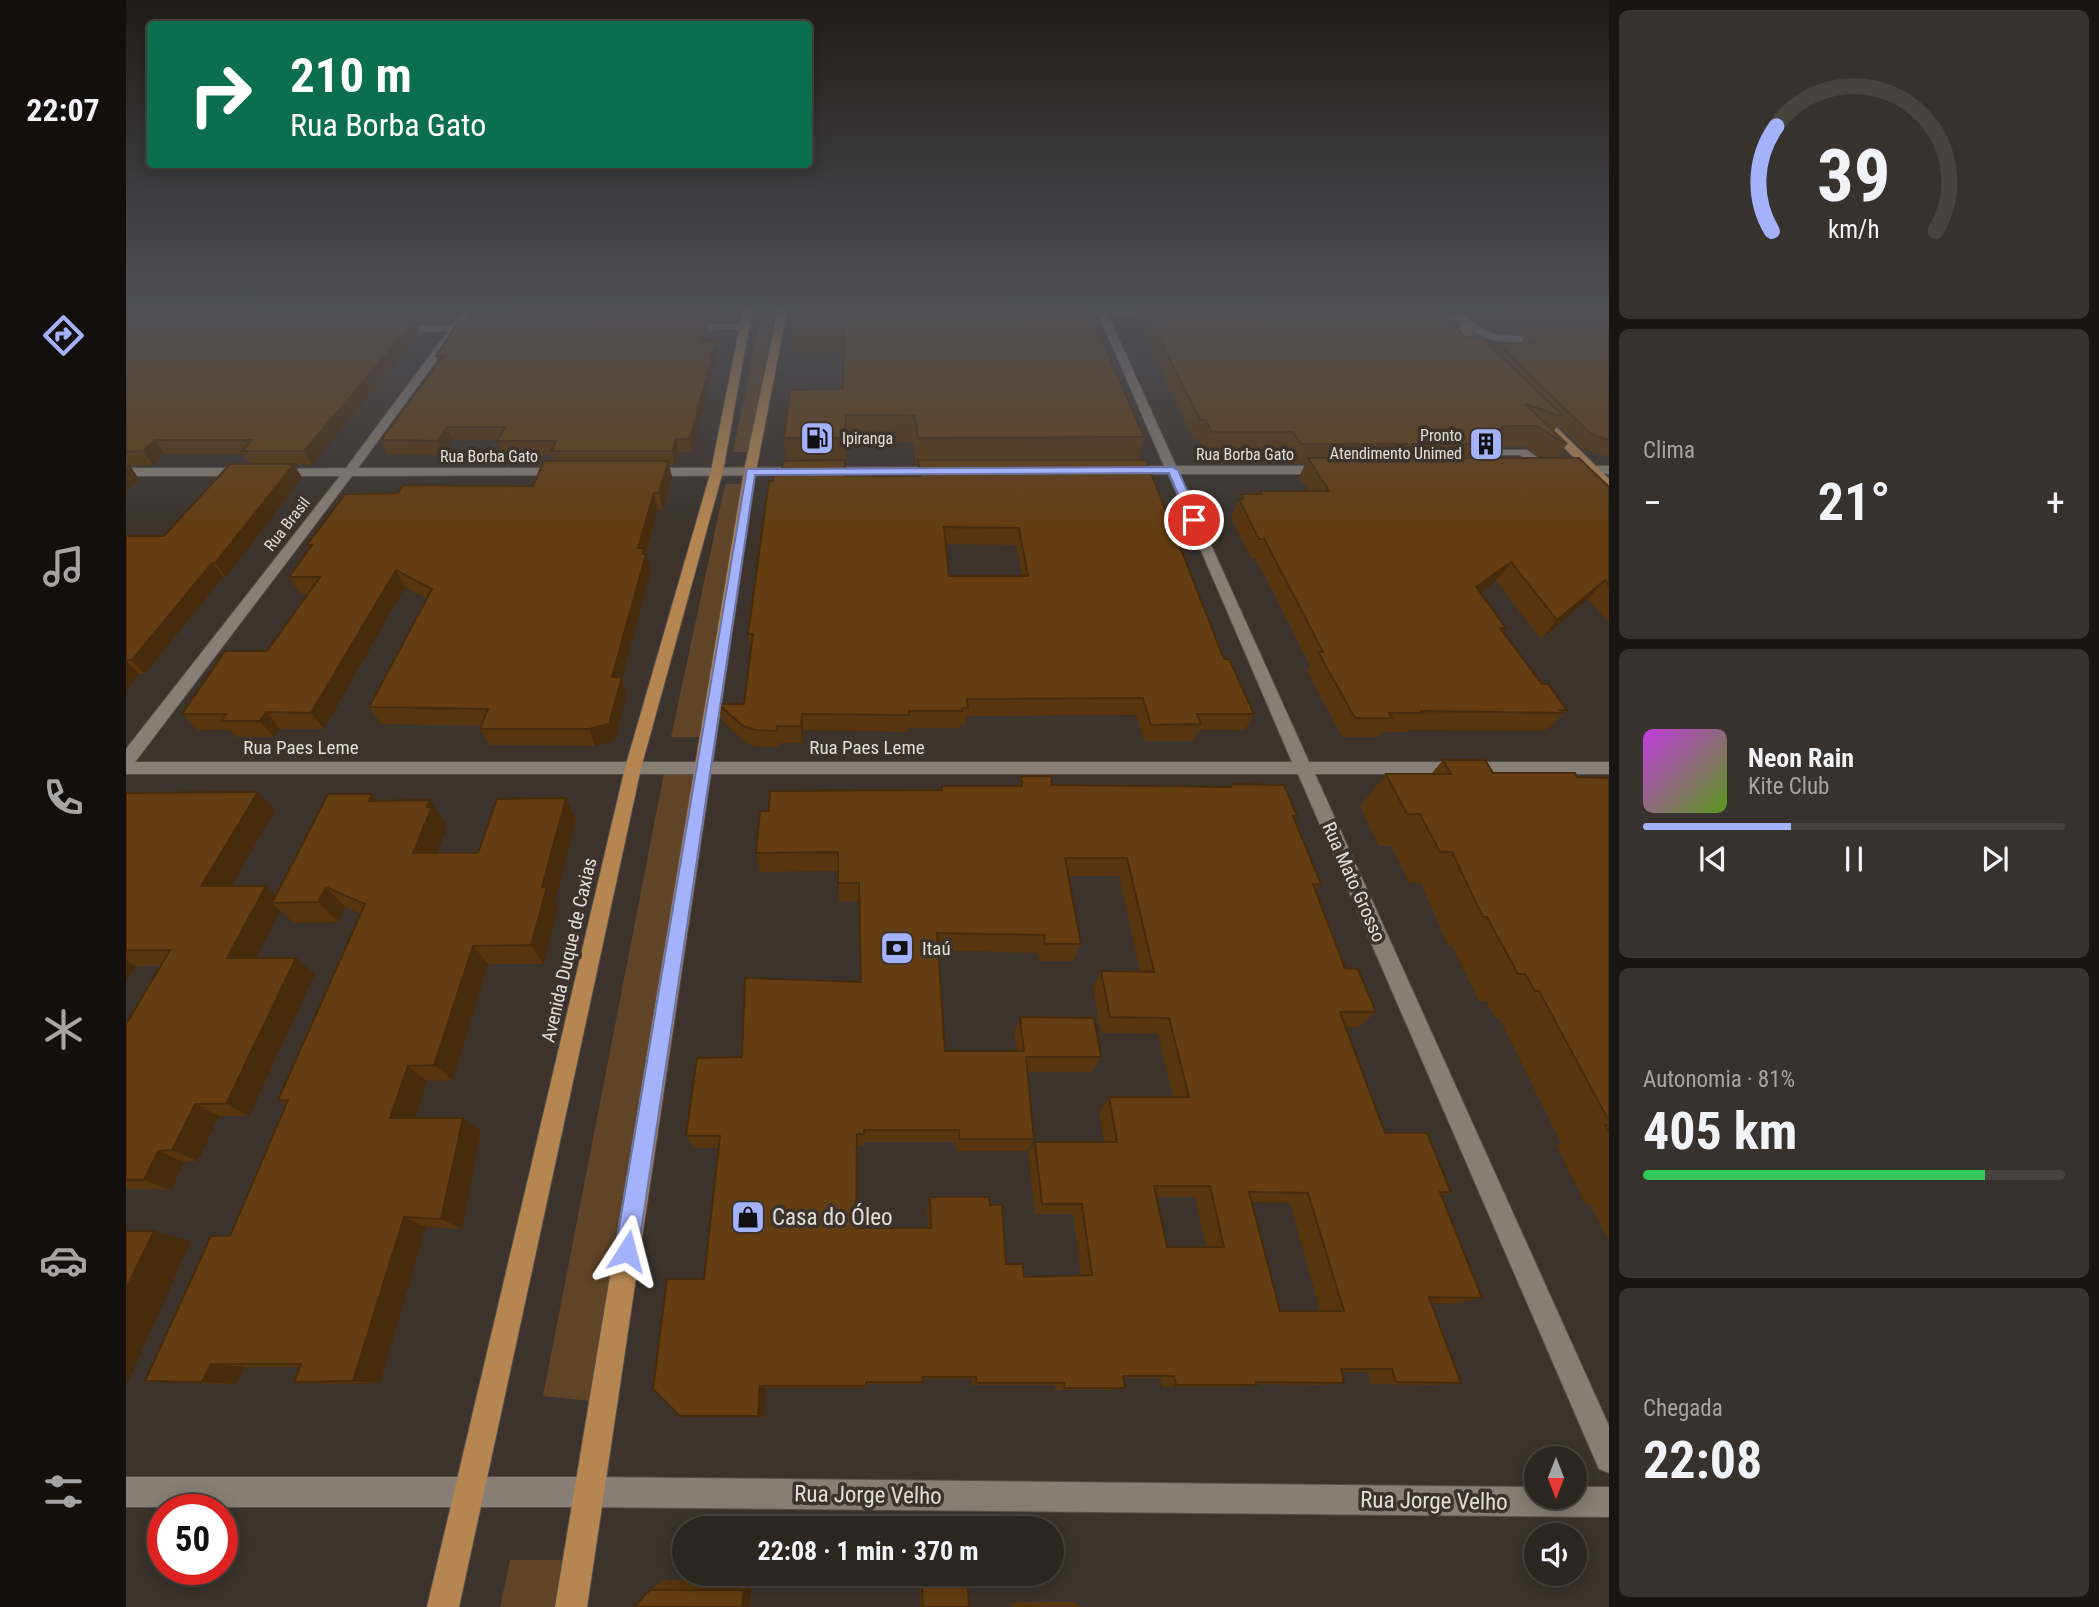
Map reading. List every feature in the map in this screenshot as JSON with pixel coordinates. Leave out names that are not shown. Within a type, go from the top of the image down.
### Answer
[{"type":"main road","name":"Avenida Duque de Caxias","points":[[443,1607],[633,768],[717,471],[736,380]]},
{"type":"main road","points":[[571,1607],[750,471],[771,380]]},
{"type":"main road","points":[[1526,403],[1609,486]]},
{"type":"street","name":"Rua Brasil","points":[[126,761],[418,380]]},
{"type":"street","name":"Rua Mato Grosso","points":[[1129,380],[1172,470],[1609,1459]]},
{"type":"street","points":[[1512,470],[1493,452],[1523,452],[1549,470]]},
{"type":"street","name":"Rua Borba Gato","points":[[1118,470],[1336,470]]},
{"type":"street","points":[[1486,470],[1609,470]]},
{"type":"street","points":[[635,472],[955,471]]},
{"type":"street","points":[[126,472],[251,472]]},
{"type":"street","name":"Rua Borba Gato","points":[[265,472],[581,472]]},
{"type":"street","name":"Rua Paes Leme","points":[[126,768],[1609,768]]},
{"type":"street","name":"Rua Jorge Velho","points":[[126,1492],[588,1492],[1609,1502]]},
{"type":"shaded area","points":[[748,380],[762,380],[750,452],[733,452]]},
{"type":"shaded area","points":[[725,484],[744,484],[700,737],[671,737]]},
{"type":"shaded area","points":[[694,772],[590,1401],[543,1396],[664,773]]},
{"type":"shaded area","points":[[510,1560],[562,1560],[554,1607],[500,1607]]},
{"type":"building","points":[[126,380],[365,380],[304,451],[242,451],[252,440],[155,440],[143,451],[126,452]]},
{"type":"building","points":[[425,380],[706,380],[690,439],[676,439],[672,451],[551,451],[556,441],[497,441],[505,427],[447,427],[438,441],[381,440]]},
{"type":"building","points":[[843,380],[1119,380],[1144,437],[918,438],[915,416],[846,415],[845,438],[784,438],[790,390],[843,389]]},
{"type":"building","points":[[1180,380],[1526,380],[1564,417],[1525,404],[1567,444],[1536,426],[1506,426],[1498,430],[1502,444],[1301,444],[1293,432],[1212,432],[1206,420],[1200,420]]},
{"type":"building","points":[[1535,380],[1609,380],[1609,440],[1591,434]]},
{"type":"building","points":[[1308,458],[1579,458],[1609,487],[1609,585],[1605,580],[1557,620],[1511,562],[1476,587],[1506,628],[1500,628],[1542,684],[1548,684],[1567,710],[1560,710],[1562,713],[1421,711],[1422,713],[1389,713],[1392,718],[1355,718],[1318,652],[1323,652],[1281,571],[1264,539],[1259,539],[1239,499],[1243,499],[1241,494],[1262,494],[1260,491],[1329,491]]},
{"type":"building","points":[[845,460],[845,476],[920,476],[918,460],[1146,460],[1224,659],[1229,659],[1254,714],[1197,714],[1201,724],[1151,725],[1143,698],[967,699],[968,708],[962,708],[962,711],[909,711],[909,715],[802,714],[801,726],[777,726],[777,731],[755,730],[743,726],[718,704],[744,704],[753,634],[748,634],[769,481],[773,481],[774,472],[782,469],[783,461]],"holes":[[[944,527],[1019,528],[1028,576],[949,576]]]},
{"type":"building","points":[[544,461],[668,461],[659,493],[654,493],[638,548],[644,548],[642,554],[646,554],[612,677],[622,677],[609,724],[589,729],[480,729],[488,709],[369,707],[432,589],[396,570],[311,713],[266,712],[260,721],[221,721],[226,714],[182,714],[225,651],[267,651],[320,577],[289,577],[312,545],[307,545],[345,494],[398,493],[403,485],[533,486]]},
{"type":"building","points":[[230,464],[294,464],[215,563],[212,563],[132,660],[126,660],[126,536],[164,536]]},
{"type":"building","points":[[1443,760],[1485,760],[1493,773],[1575,773],[1577,777],[1609,778],[1609,1121],[1539,991],[1535,991],[1525,974],[1518,974],[1487,917],[1483,917],[1452,852],[1440,852],[1420,814],[1407,814],[1386,774],[1451,774]]},
{"type":"building","points":[[1021,776],[1051,776],[1052,785],[1284,785],[1297,816],[1293,816],[1321,884],[1313,884],[1345,968],[1358,969],[1376,1012],[1340,1012],[1385,1133],[1427,1133],[1451,1192],[1440,1192],[1482,1298],[1429,1297],[1461,1383],[1396,1382],[1392,1369],[1341,1369],[1344,1383],[1176,1385],[1174,1376],[1123,1376],[1125,1388],[1065,1388],[1064,1383],[977,1383],[976,1377],[923,1377],[923,1382],[866,1382],[866,1386],[760,1386],[758,1416],[680,1416],[653,1389],[667,1279],[704,1279],[720,1136],[686,1136],[697,1058],[742,1057],[745,978],[861,982],[859,883],[838,883],[838,852],[756,853],[760,811],[769,811],[770,791],[942,790],[942,786],[1022,786]],"holes":[[[1065,858],[1127,858],[1154,972],[1101,971],[1110,1017],[1169,1018],[1189,1097],[1109,1097],[1117,1142],[1035,1142],[1042,1204],[1082,1204],[1092,1275],[1024,1277],[1023,1264],[1006,1264],[1002,1205],[990,1205],[989,1197],[930,1197],[931,1228],[856,1228],[857,1134],[864,1134],[864,1130],[959,1130],[959,1139],[1034,1139],[1026,1057],[1101,1057],[1094,1018],[1020,1017],[1024,1051],[945,1051],[937,933],[1044,935],[1045,944],[1081,944]],[[1154,1186],[1210,1186],[1224,1247],[1167,1247]],[[1249,1192],[1308,1193],[1344,1311],[1280,1311]]]},
{"type":"building","points":[[258,792],[201,886],[266,886],[227,958],[296,958],[226,1104],[195,1104],[172,1150],[158,1151],[144,1180],[126,1180],[126,1022],[170,950],[126,950],[126,793]]},
{"type":"building","points":[[328,794],[372,794],[369,801],[430,800],[427,807],[432,807],[413,853],[478,853],[497,799],[566,798],[542,887],[547,887],[531,945],[473,946],[434,1065],[408,1066],[390,1118],[463,1118],[441,1219],[404,1217],[353,1381],[294,1382],[301,1364],[211,1364],[202,1382],[145,1381],[211,1236],[230,1236],[288,1100],[278,1100],[365,904],[326,887],[318,902],[272,903]]},
{"type":"building","points":[[126,1231],[154,1231],[126,1289]]},
{"type":"building","points":[[968,1586],[969,1607],[923,1607],[922,1587]]},
{"type":"building","points":[[650,1590],[744,1590],[742,1607],[634,1607]]},
{"type":"place","name":"Ipiranga","points":[[817,438]]},
{"type":"place","name":"Pronto Atendimento Unimed","points":[[1486,444]]},
{"type":"place","name":"Itaú","points":[[897,948]]},
{"type":"place","name":"Casa do Óleo","points":[[748,1217]]},
{"type":"route","points":[[627,1251],[750,471],[1172,470],[1194,520]]}]
